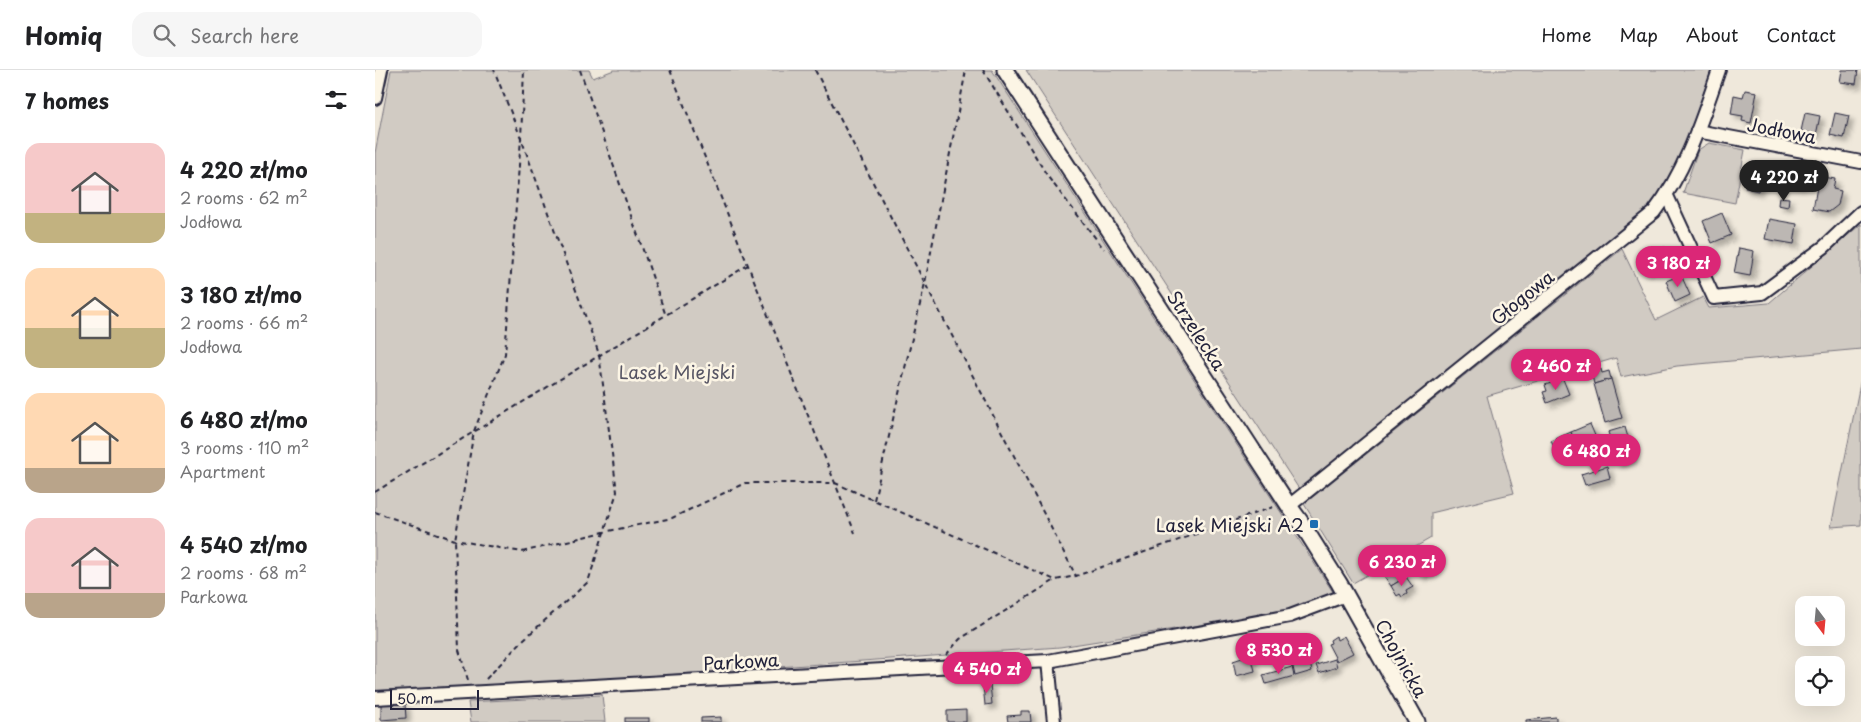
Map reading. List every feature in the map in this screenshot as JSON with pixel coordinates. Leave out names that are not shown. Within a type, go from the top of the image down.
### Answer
[{"type":"street","points":[[375,98],[381,70]]},
{"type":"street","name":"Strzelecka","points":[[1005,70],[1282,506],[1300,521],[1355,612]]},
{"type":"street","name":"Głogowa","points":[[1282,506],[1655,212],[1667,196],[1697,131],[1719,70]]},
{"type":"street","name":"Jodłowa","points":[[1697,131],[1861,162]]},
{"type":"street","points":[[1667,196],[1714,298],[1762,293],[1824,246],[1861,212]]},
{"type":"street","name":"Parkowa","points":[[375,698],[1048,661],[1290,616],[1346,595]]},
{"type":"street","name":"Chojnicka","points":[[1355,612],[1417,722]]},
{"type":"street","points":[[1048,661],[1053,722]]},
{"type":"path","points":[[493,70],[521,138],[599,354],[617,492],[588,582],[524,639],[473,694],[459,650],[455,540],[474,431],[505,354],[521,138],[524,70]]},
{"type":"path","points":[[580,70],[665,314]]},
{"type":"path","points":[[670,70],[855,533]]},
{"type":"path","points":[[815,70],[1076,576]]},
{"type":"path","points":[[874,500],[925,283],[966,70]]},
{"type":"path","points":[[983,70],[1049,177],[1106,251]]},
{"type":"path","points":[[375,492],[748,265]]},
{"type":"path","points":[[375,512],[455,540],[522,552],[672,518],[745,483],[835,483],[1055,580]]},
{"type":"path","points":[[934,667],[960,639],[1055,580],[1076,576],[1282,506]]},
{"type":"green space","name":"Lasek Miejski","points":[[391,70],[589,70],[593,78],[614,70],[992,70],[1335,595],[1289,611],[1060,647],[468,689],[375,691],[375,153]]},
{"type":"green space","points":[[1026,70],[1716,70],[1689,133],[1672,180],[1654,209],[1299,489]]},
{"type":"green space","points":[[1709,143],[1745,150],[1735,203],[1683,193],[1698,150]]},
{"type":"green space","points":[[1861,224],[1861,349],[1677,366],[1621,377],[1616,358],[1487,396],[1514,493],[1431,513],[1431,538],[1353,583],[1304,504],[1622,249],[1656,320],[1703,297],[1709,308],[1769,303]]},
{"type":"green space","points":[[1861,379],[1861,525],[1831,527]]},
{"type":"green space","points":[[602,695],[605,722],[471,722],[468,702]]},
{"type":"building","points":[[1842,70],[1858,70],[1856,84],[1840,82]]},
{"type":"building","points":[[1745,90],[1757,92],[1751,123],[1742,121],[1743,116],[1731,114],[1734,95],[1743,97]]},
{"type":"building","points":[[1805,113],[1820,116],[1816,135],[1801,131]]},
{"type":"building","points":[[1835,113],[1849,116],[1844,138],[1830,135]]},
{"type":"building","points":[[1750,162],[1763,164],[1762,170],[1766,171],[1764,182],[1760,182],[1758,191],[1745,188]]},
{"type":"building","points":[[1782,169],[1804,171],[1801,185],[1785,182],[1786,180],[1781,179]]},
{"type":"building","points":[[1819,176],[1835,179],[1833,189],[1841,191],[1838,205],[1829,212],[1813,209]]},
{"type":"building","points":[[1779,197],[1789,198],[1788,207],[1778,205]]},
{"type":"building","points":[[1722,213],[1731,235],[1712,243],[1703,221]]},
{"type":"building","points":[[1769,219],[1797,224],[1794,244],[1765,239]]},
{"type":"building","points":[[1665,247],[1670,259],[1646,270],[1641,257]]},
{"type":"building","points":[[1739,248],[1754,251],[1750,276],[1734,273]]},
{"type":"building","points":[[1681,275],[1690,295],[1675,302],[1666,281]]},
{"type":"building","points":[[1601,369],[1602,373],[1609,371],[1611,379],[1594,384],[1591,372]]},
{"type":"building","points":[[1563,379],[1569,394],[1547,403],[1543,392],[1547,391],[1545,385]]},
{"type":"building","points":[[1611,379],[1622,418],[1605,423],[1594,384]]},
{"type":"building","points":[[1590,424],[1596,438],[1576,446],[1571,432]]},
{"type":"building","points":[[1625,427],[1634,459],[1617,463],[1608,432]]},
{"type":"building","points":[[1571,432],[1576,446],[1557,454],[1551,441]]},
{"type":"building","points":[[1607,466],[1610,478],[1585,485],[1581,474]]},
{"type":"building","points":[[1424,551],[1428,558],[1415,565],[1411,558]]},
{"type":"building","points":[[1428,558],[1434,569],[1421,576],[1415,565]]},
{"type":"building","points":[[1400,567],[1406,577],[1391,586],[1384,576],[1392,568],[1393,571]]},
{"type":"building","points":[[1406,577],[1413,587],[1406,591],[1407,594],[1402,597],[1400,594],[1397,596],[1391,586]]},
{"type":"building","points":[[1336,636],[1337,640],[1344,636],[1353,653],[1337,661],[1328,644]]},
{"type":"building","points":[[1291,638],[1295,652],[1288,654],[1284,640]]},
{"type":"building","points":[[1306,650],[1312,671],[1295,676],[1290,654]]},
{"type":"building","points":[[1251,655],[1255,671],[1236,676],[1233,661]]},
{"type":"building","points":[[1335,659],[1337,667],[1319,673],[1316,665]]},
{"type":"building","points":[[1292,667],[1294,676],[1266,684],[1263,675]]},
{"type":"building","points":[[990,684],[992,704],[985,705],[983,685]]},
{"type":"building","points":[[392,702],[392,704],[405,704],[406,718],[381,720],[381,703]]},
{"type":"building","points":[[966,710],[966,722],[947,722],[947,711]]},
{"type":"building","points":[[1021,711],[1030,711],[1031,722],[1008,722],[1007,716],[1021,715]]},
{"type":"building","points":[[721,717],[721,722],[701,722],[701,718]]},
{"type":"building","points":[[1556,717],[1556,722],[1526,722],[1526,720]]},
{"type":"building","points":[[625,718],[649,718],[649,722],[625,722]]},
{"type":"place","name":"Lasek Miejski A2","points":[[1314,524]]}]
